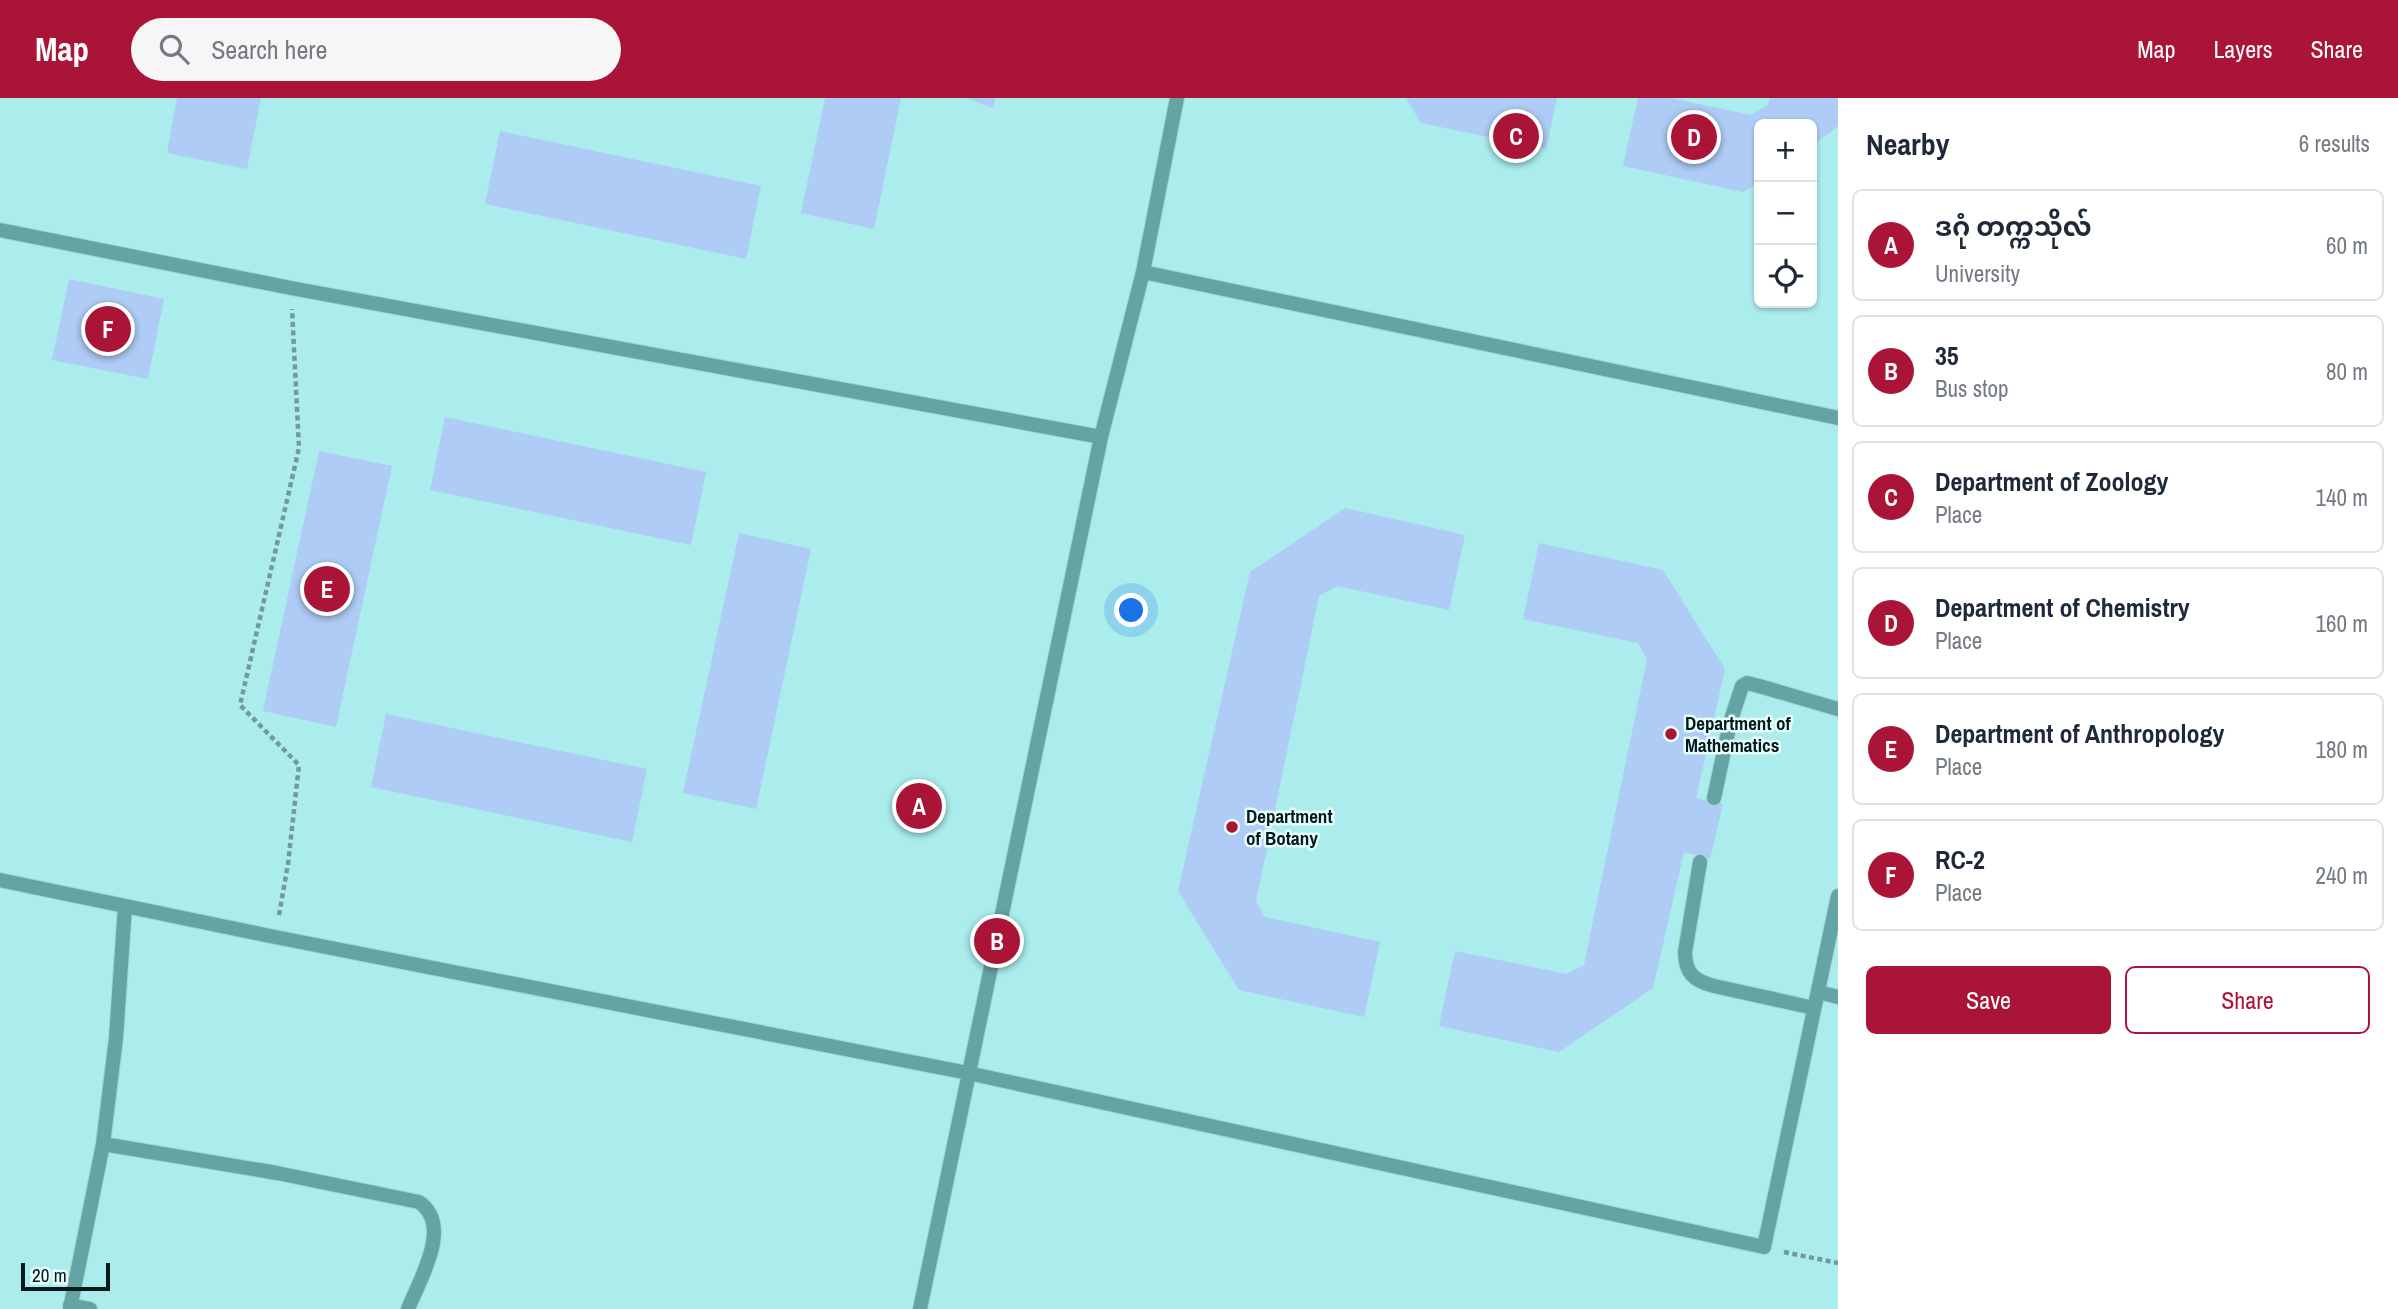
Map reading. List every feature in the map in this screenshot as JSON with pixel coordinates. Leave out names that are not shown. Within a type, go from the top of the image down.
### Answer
[{"type":"lane","points":[[920,1309],[1101,437],[1143,272],[1177,98]]},
{"type":"lane","points":[[0,230],[290,288],[1101,437]]},
{"type":"lane","points":[[1143,272],[1838,418]]},
{"type":"lane","points":[[1714,798],[1730,723],[1742,686],[1747,683],[1838,709]]},
{"type":"lane","points":[[1700,862],[1685,952],[1689,974],[1704,984],[1814,1008]]},
{"type":"lane","points":[[0,880],[275,937],[968,1073],[1764,1247],[1838,896]]},
{"type":"lane","points":[[90,1309],[70,1307],[103,1143],[116,1038],[125,906]]},
{"type":"lane","points":[[1818,992],[1838,997]]},
{"type":"lane","points":[[103,1143],[277,1173],[419,1202],[428,1208],[435,1230],[433,1244],[408,1309]]},
{"type":"path","points":[[275,937],[288,864],[299,765],[240,705],[299,448],[290,288]]},
{"type":"path","points":[[1764,1247],[1838,1263]]},
{"type":"shaded area","points":[[0,98],[1838,98],[1838,1309],[0,1309]]},
{"type":"building","points":[[177,98],[261,98],[247,169],[167,153]]},
{"type":"building","points":[[825,98],[901,98],[874,229],[801,213]]},
{"type":"building","points":[[966,98],[995,98],[993,108]]},
{"type":"building","points":[[1406,98],[1557,98],[1546,149],[1421,123]]},
{"type":"building","points":[[1638,98],[1671,98],[1751,115],[1768,105],[1770,98],[1838,98],[1838,126],[1817,142],[1817,119],[1754,119],[1754,185],[1743,192],[1623,166]]},
{"type":"building","points":[[500,131],[761,186],[746,259],[485,204]]},
{"type":"building","points":[[69,279],[164,299],[148,379],[52,360]]},
{"type":"building","points":[[445,417],[706,472],[691,545],[430,490]]},
{"type":"building","points":[[319,451],[392,466],[336,727],[263,711]]},
{"type":"building","name":"Department of Botany","points":[[1345,508],[1465,535],[1449,610],[1337,586],[1319,596],[1256,902],[1265,917],[1380,942],[1364,1017],[1239,990],[1178,891],[1250,572]]},
{"type":"building","points":[[739,533],[811,549],[756,809],[683,793]]},
{"type":"building","name":"Department of Mathematics","points":[[1539,543],[1663,570],[1725,669],[1696,798],[1723,804],[1710,859],[1684,852],[1653,988],[1559,1052],[1439,1026],[1455,951],[1567,974],[1584,965],[1647,659],[1638,643],[1523,619]]},
{"type":"building","points":[[386,714],[647,769],[632,842],[371,787]]},
{"type":"place","name":"Department of Zoology","points":[[1516,136]]},
{"type":"place","name":"Department of Chemistry","points":[[1694,137]]},
{"type":"place","name":"RC-2","points":[[108,329]]},
{"type":"place","name":"Department of Anthropology","points":[[327,589]]},
{"type":"place","name":"Department of Mathematics","points":[[1671,734]]},
{"type":"place","name":"ဒဂုံ တက္ကသိုလ်","points":[[919,806]]},
{"type":"place","name":"Department of Botany","points":[[1232,827]]},
{"type":"place","name":"35","points":[[997,941]]}]
